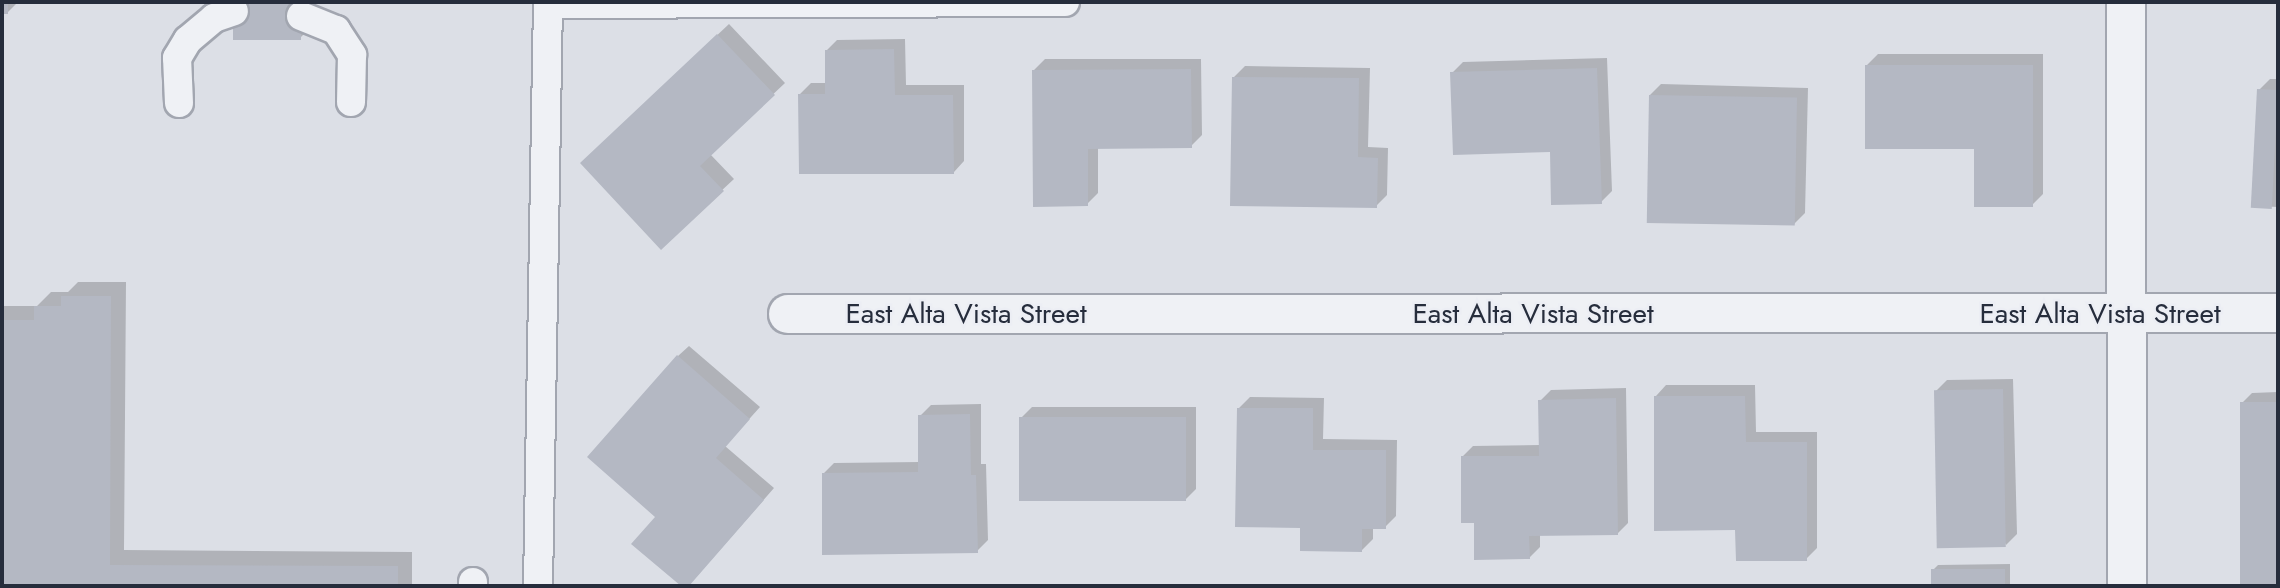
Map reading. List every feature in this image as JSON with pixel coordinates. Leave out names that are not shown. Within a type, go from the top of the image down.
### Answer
[{"type":"street","points":[[2126,2],[2124,314],[2127,586]]},
{"type":"street","name":"East Alta Vista Street","points":[[788,314],[2278,313]]},
{"type":"lane","points":[[538,586],[548,3],[1065,2]]},
{"type":"lane","points":[[179,103],[177,58],[188,40],[214,18],[234,11]]},
{"type":"lane","points":[[301,16],[336,30],[352,55],[351,102]]},
{"type":"building","points":[[2,2],[8,2],[8,14],[2,14]]},
{"type":"building","points":[[233,2],[301,2],[301,40],[233,40]]},
{"type":"building","points":[[717,34],[775,95],[700,166],[724,191],[661,250],[580,163]]},
{"type":"building","points":[[894,49],[895,95],[953,95],[954,174],[799,174],[798,94],[825,94],[825,50]]},
{"type":"building","points":[[1865,65],[2033,65],[2033,207],[1974,207],[1974,149],[1865,149]]},
{"type":"building","points":[[1597,68],[1602,204],[1551,205],[1550,152],[1453,155],[1450,72]]},
{"type":"building","points":[[1191,69],[1192,148],[1088,149],[1088,206],[1033,207],[1032,70]]},
{"type":"building","points":[[1232,77],[1359,78],[1358,157],[1378,158],[1377,208],[1230,206]]},
{"type":"building","points":[[2257,89],[2278,90],[2272,209],[2251,208]]},
{"type":"building","points":[[1649,95],[1797,98],[1795,226],[1647,223]]},
{"type":"building","points":[[61,296],[111,296],[110,565],[398,566],[398,586],[2,586],[2,320],[34,320],[34,306],[61,306]]},
{"type":"building","points":[[677,355],[750,419],[716,458],[764,500],[689,586],[681,586],[631,544],[655,517],[587,457]]},
{"type":"building","points":[[2003,389],[2006,547],[1937,548],[1934,390]]},
{"type":"building","points":[[1654,396],[1745,396],[1746,442],[1807,442],[1807,561],[1736,561],[1735,530],[1654,531]]},
{"type":"building","points":[[1616,398],[1618,535],[1529,536],[1530,559],[1474,560],[1474,523],[1461,523],[1461,456],[1539,456],[1538,400]]},
{"type":"building","points":[[2240,402],[2278,402],[2278,586],[2240,586]]},
{"type":"building","points":[[1237,408],[1313,408],[1313,450],[1386,450],[1386,529],[1362,529],[1362,552],[1300,551],[1300,528],[1235,527]]},
{"type":"building","points":[[970,414],[971,475],[976,475],[978,553],[822,555],[822,473],[918,472],[918,415]]},
{"type":"building","points":[[1019,417],[1186,417],[1186,501],[1019,501]]},
{"type":"building","points":[[1931,569],[2005,569],[2005,586],[1931,586]]}]
